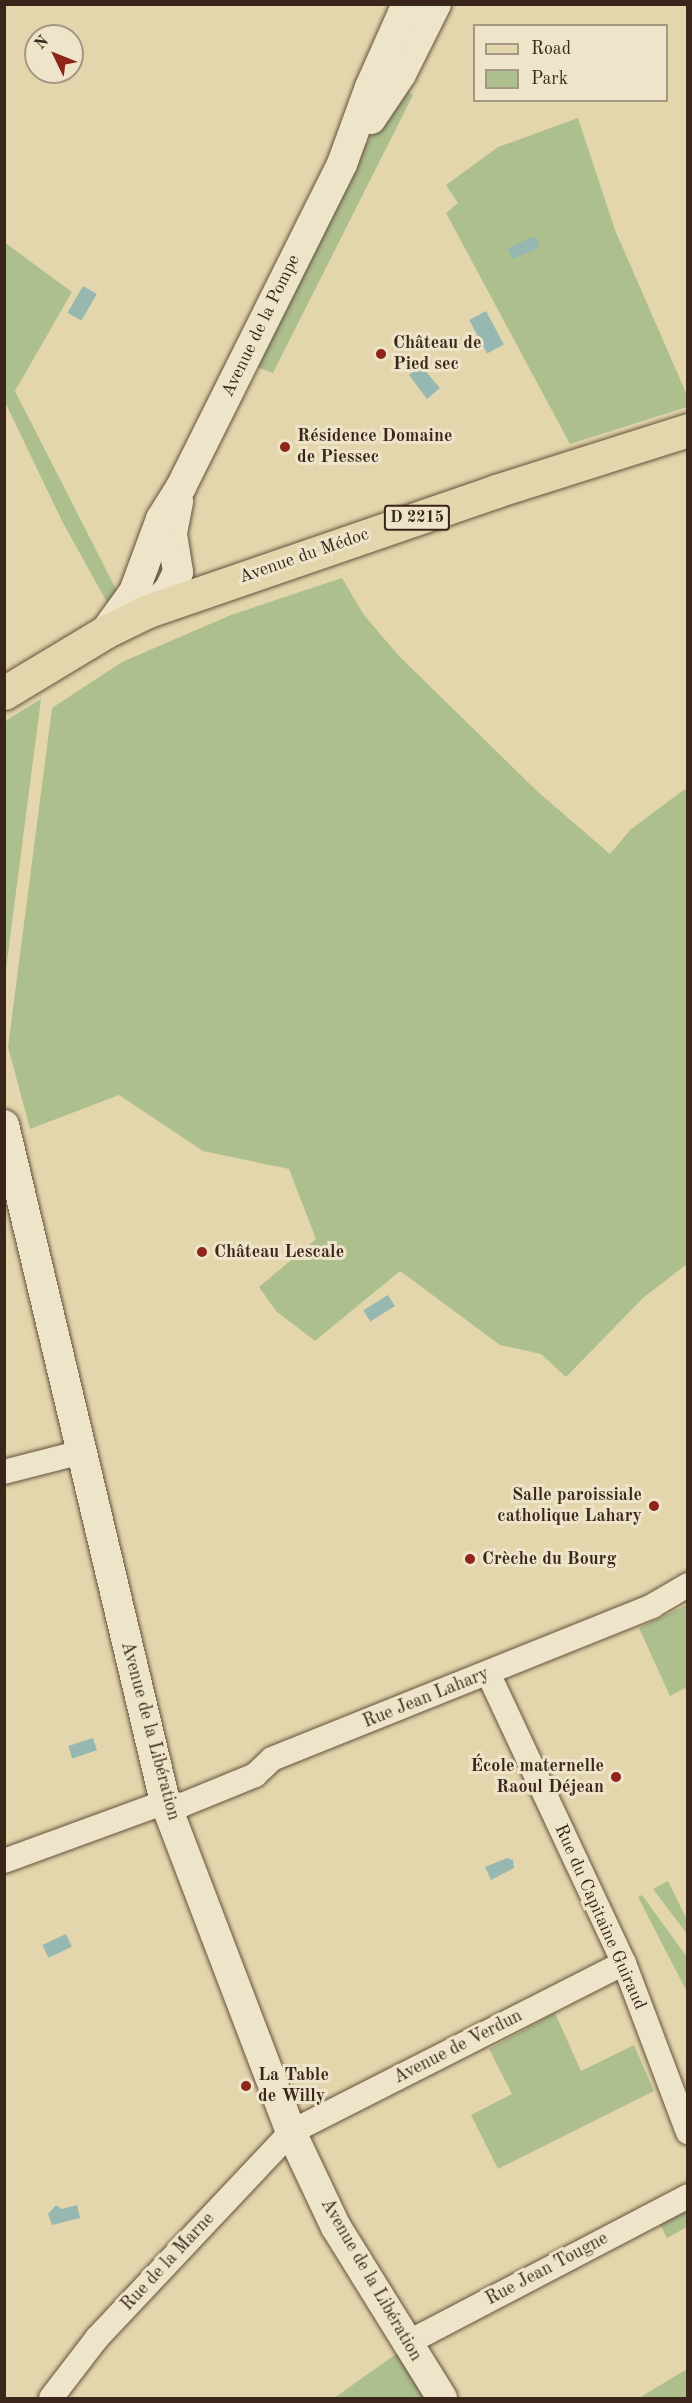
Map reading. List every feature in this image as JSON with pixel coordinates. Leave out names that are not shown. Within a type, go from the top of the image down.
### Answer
[{"type":"main road","name":"Avenue du Médoc","points":[[4,693],[105,632],[148,611],[222,583],[687,430]]},
{"type":"street","name":"Avenue de la Pompe","points":[[105,632],[134,592],[149,545],[181,487],[342,164],[370,87],[407,4]]},
{"type":"street","name":"Avenue de la Pompe","points":[[342,164],[401,74],[436,4]]},
{"type":"street","name":"Avenue de la Pompe","points":[[178,572],[172,533],[181,487]]},
{"type":"street","points":[[148,611],[169,590],[178,572],[189,580],[222,583]]},
{"type":"street","name":"Avenue de la Libération","points":[[4,1125],[14,1211],[82,1452],[165,1802],[291,2132],[336,2227],[442,2398]]},
{"type":"street","points":[[4,1472],[82,1452]]},
{"type":"street","name":"Rue Jean Lahary","points":[[4,1861],[165,1802],[182,1805],[255,1775],[272,1759],[652,1606],[687,1585]]},
{"type":"street","name":"Rue du Capitaine Guiraud","points":[[488,1673],[624,1963],[687,2132]]},
{"type":"street","name":"Avenue de Verdun","points":[[291,2132],[624,1963]]},
{"type":"street","name":"Rue de la Marne","points":[[51,2398],[97,2338],[291,2132]]},
{"type":"street","name":"Rue Jean Tougne","points":[[407,2343],[687,2196]]},
{"type":"green space","points":[[402,88],[413,95],[273,373],[257,367],[363,149]]},
{"type":"green space","points":[[578,118],[615,230],[687,395],[687,407],[570,444],[446,213],[458,203],[446,185],[498,147]]},
{"type":"green space","points":[[4,242],[72,292],[15,391],[119,595],[108,604],[63,523],[5,402]]},
{"type":"green space","points":[[342,578],[364,615],[399,656],[537,791],[610,854],[630,830],[685,789],[687,793],[687,1264],[643,1298],[566,1377],[541,1354],[500,1345],[400,1271],[315,1341],[276,1311],[259,1287],[316,1239],[289,1169],[203,1151],[119,1095],[30,1129],[8,1047],[52,708],[122,662],[231,615]]},
{"type":"green space","points":[[41,699],[5,977],[5,721]]},
{"type":"green space","points":[[687,1605],[687,1692],[685,1688],[670,1696],[639,1628]]},
{"type":"green space","points":[[668,1881],[687,1920],[687,1934],[653,1889]]},
{"type":"green space","points":[[642,1895],[687,1957],[687,1992],[638,1897]]},
{"type":"green space","points":[[555,2013],[581,2071],[634,2045],[654,2091],[498,2169],[471,2115],[512,2094],[489,2049]]},
{"type":"green space","points":[[687,2212],[687,2227],[667,2238],[658,2220]]},
{"type":"green space","points":[[399,2352],[427,2398],[334,2398]]},
{"type":"green space","points":[[687,2370],[687,2398],[639,2398],[682,2372]]},
{"type":"water","points":[[535,236],[540,247],[512,259],[508,248]]},
{"type":"water","points":[[83,286],[97,294],[81,321],[68,313]]},
{"type":"water","points":[[486,311],[504,345],[487,353],[469,320]]},
{"type":"water","points":[[421,366],[440,388],[427,399],[409,375]]},
{"type":"water","points":[[388,1295],[395,1306],[370,1321],[363,1310]]},
{"type":"water","points":[[93,1738],[97,1750],[72,1758],[68,1746]]},
{"type":"water","points":[[507,1858],[513,1860],[514,1868],[491,1880],[485,1867]]},
{"type":"water","points":[[66,1934],[72,1947],[48,1958],[42,1945]]},
{"type":"water","points":[[56,2205],[62,2209],[77,2205],[80,2218],[52,2225],[48,2214]]},
{"type":"place","name":"Château de Pied sec","points":[[381,354]]},
{"type":"place","name":"Résidence Domaine de Piessec","points":[[285,447]]},
{"type":"place","name":"Château Lescale","points":[[202,1252]]},
{"type":"place","name":"Salle paroissiale catholique Lahary","points":[[654,1506]]},
{"type":"place","name":"Crèche du Bourg","points":[[470,1559]]},
{"type":"place","name":"École maternelle Raoul Déjean","points":[[616,1777]]},
{"type":"place","name":"La Table de Willy","points":[[246,2086]]}]
